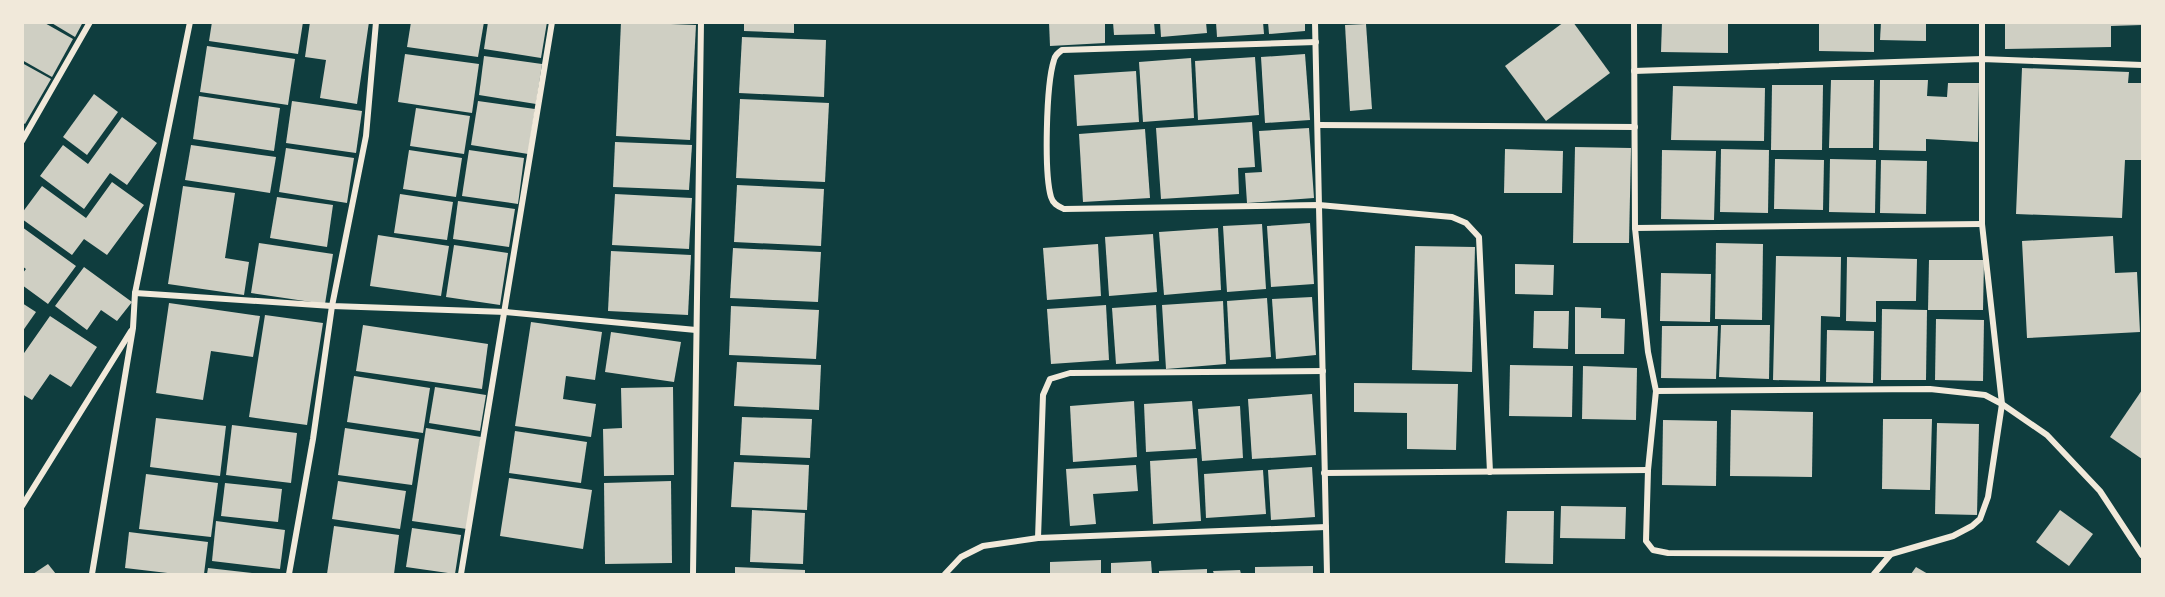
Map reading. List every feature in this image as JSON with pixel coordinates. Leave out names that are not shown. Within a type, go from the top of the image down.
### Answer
[{"type":"street","points":[[22,141],[90,22]]},
{"type":"street","points":[[92,574],[133,328],[135,293],[190,22]]},
{"type":"street","points":[[289,574],[313,439],[332,306],[366,136],[376,22]]},
{"type":"street","points":[[461,574],[552,22]]},
{"type":"street","points":[[693,574],[701,22]]},
{"type":"street","points":[[1316,22],[1324,473],[1328,574]]},
{"type":"street","points":[[1634,22],[1635,228],[1648,352],[1656,391],[1648,470],[1646,541],[1653,550],[1668,553],[1891,554],[1953,536],[1980,519],[1988,497],[2002,404],[1982,224],[1982,22]]},
{"type":"street","points":[[1316,42],[1062,50],[1053,62],[1048,153],[1050,195],[1054,204],[1064,209],[1319,205],[1452,217],[1466,223],[1479,237],[1490,472]]},
{"type":"street","points":[[1634,71],[1982,59],[2142,65]]},
{"type":"street","points":[[1318,125],[1635,127]]},
{"type":"street","points":[[1635,228],[1982,224]]},
{"type":"street","points":[[135,293],[332,306],[506,312],[696,330]]},
{"type":"street","points":[[22,506],[133,328]]},
{"type":"street","points":[[1038,538],[1043,395],[1050,378],[1070,373],[1323,371]]},
{"type":"street","points":[[1656,391],[1930,390],[1985,395],[2047,435],[2100,491],[2142,555]]},
{"type":"street","points":[[1324,473],[1648,470]]},
{"type":"street","points":[[945,574],[961,557],[983,546],[1038,538],[1326,527]]},
{"type":"street","points":[[1874,574],[1891,554]]},
{"type":"building","points":[[22,22],[43,22],[73,39],[52,77],[22,60]]},
{"type":"building","points":[[50,22],[83,22],[75,37]]},
{"type":"building","points":[[212,22],[303,22],[298,54],[209,41]]},
{"type":"building","points":[[310,22],[369,22],[357,104],[320,98],[326,60],[305,57]]},
{"type":"building","points":[[411,22],[484,22],[478,57],[407,47]]},
{"type":"building","points":[[488,22],[547,22],[541,58],[484,49]]},
{"type":"building","points":[[621,22],[696,25],[690,140],[616,136]]},
{"type":"building","points":[[744,22],[794,22],[794,33],[744,31]]},
{"type":"building","points":[[1049,22],[1105,22],[1105,43],[1050,46]]},
{"type":"building","points":[[1113,22],[1154,22],[1155,34],[1114,35]]},
{"type":"building","points":[[1160,22],[1206,22],[1207,33],[1161,37]]},
{"type":"building","points":[[1216,22],[1263,22],[1264,34],[1217,37]]},
{"type":"building","points":[[1268,22],[1305,22],[1305,31],[1269,34]]},
{"type":"building","points":[[1564,22],[1573,22],[1610,73],[1546,121],[1505,66]]},
{"type":"building","points":[[1662,22],[1728,22],[1728,53],[1661,52]]},
{"type":"building","points":[[1819,22],[1874,22],[1874,52],[1819,51]]},
{"type":"building","points":[[1881,22],[1926,22],[1926,41],[1880,40]]},
{"type":"building","points":[[2005,22],[2142,22],[2142,25],[2111,26],[2111,47],[2005,49]]},
{"type":"building","points":[[1366,24],[1372,109],[1350,111],[1345,25]]},
{"type":"building","points":[[742,37],[826,40],[824,97],[739,93]]},
{"type":"building","points":[[207,46],[295,59],[288,105],[200,92]]},
{"type":"building","points":[[405,54],[479,64],[472,113],[398,102]]},
{"type":"building","points":[[1305,54],[1310,120],[1265,123],[1261,57]]},
{"type":"building","points":[[484,56],[542,64],[536,104],[479,95]]},
{"type":"building","points":[[1255,57],[1259,115],[1198,120],[1195,61]]},
{"type":"building","points":[[1191,58],[1194,118],[1143,122],[1139,62]]},
{"type":"building","points":[[22,63],[51,79],[25,124],[22,122]]},
{"type":"building","points":[[2022,68],[2129,72],[2128,83],[2142,83],[2142,160],[2125,160],[2122,218],[2016,214]]},
{"type":"building","points":[[1136,71],[1139,122],[1077,126],[1074,75]]},
{"type":"building","points":[[1831,80],[1874,80],[1873,148],[1829,148]]},
{"type":"building","points":[[1880,80],[1928,80],[1927,96],[1947,97],[1948,83],[1979,83],[1978,142],[1926,139],[1926,151],[1879,150]]},
{"type":"building","points":[[1772,85],[1823,85],[1822,150],[1771,150]]},
{"type":"building","points":[[1673,86],[1765,88],[1764,141],[1671,140]]},
{"type":"building","points":[[94,94],[118,112],[87,155],[63,137]]},
{"type":"building","points":[[199,96],[280,108],[274,151],[193,139]]},
{"type":"building","points":[[740,99],[829,103],[825,182],[736,178]]},
{"type":"building","points":[[292,101],[362,111],[356,153],[286,143]]},
{"type":"building","points":[[478,101],[535,109],[528,154],[471,145]]},
{"type":"building","points":[[416,108],[470,116],[464,154],[410,146]]},
{"type":"building","points":[[122,117],[157,143],[127,185],[110,173],[84,209],[40,176],[63,145],[88,164]]},
{"type":"building","points":[[1252,122],[1255,167],[1238,168],[1239,194],[1161,199],[1156,128]]},
{"type":"building","points":[[1309,128],[1314,198],[1247,203],[1245,173],[1262,172],[1259,131]]},
{"type":"building","points":[[1145,129],[1150,198],[1083,202],[1079,134]]},
{"type":"building","points":[[615,142],[692,145],[689,190],[613,187]]},
{"type":"building","points":[[191,145],[276,157],[270,193],[185,180]]},
{"type":"building","points":[[1575,147],[1631,148],[1629,243],[1573,243]]},
{"type":"building","points":[[286,148],[354,158],[347,203],[279,192]]},
{"type":"building","points":[[1505,149],[1563,151],[1562,193],[1504,193]]},
{"type":"building","points":[[1721,149],[1769,150],[1768,213],[1720,212]]},
{"type":"building","points":[[409,150],[462,158],[456,197],[403,189]]},
{"type":"building","points":[[469,150],[524,158],[518,204],[462,196]]},
{"type":"building","points":[[1662,150],[1716,151],[1714,220],[1661,219]]},
{"type":"building","points":[[1775,159],[1824,160],[1823,210],[1774,209]]},
{"type":"building","points":[[1830,159],[1876,160],[1875,213],[1829,212]]},
{"type":"building","points":[[1881,160],[1927,161],[1926,214],[1880,213]]},
{"type":"building","points":[[112,182],[144,205],[107,255],[84,239],[72,255],[22,219],[22,213],[42,186],[86,218]]},
{"type":"building","points":[[737,185],[824,189],[821,246],[734,242]]},
{"type":"building","points":[[183,186],[235,193],[225,258],[249,262],[244,295],[168,284]]},
{"type":"building","points":[[400,194],[453,202],[447,240],[394,233]]},
{"type":"building","points":[[615,194],[692,198],[689,249],[612,245]]},
{"type":"building","points":[[277,197],[333,205],[327,247],[270,238]]},
{"type":"building","points":[[458,201],[515,209],[509,247],[453,239]]},
{"type":"building","points":[[1310,223],[1314,284],[1271,287],[1267,226]]},
{"type":"building","points":[[1262,224],[1266,289],[1227,292],[1223,226]]},
{"type":"building","points":[[22,227],[76,266],[48,304],[22,285],[22,274],[26,269],[22,266]]},
{"type":"building","points":[[1218,228],[1221,290],[1164,295],[1159,232]]},
{"type":"building","points":[[1153,234],[1157,292],[1109,296],[1105,237]]},
{"type":"building","points":[[378,235],[449,246],[441,296],[370,286]]},
{"type":"building","points":[[2113,236],[2115,273],[2137,272],[2140,332],[2027,338],[2022,241]]},
{"type":"building","points":[[259,243],[333,254],[325,304],[251,293]]},
{"type":"building","points":[[1716,243],[1763,244],[1762,320],[1715,319]]},
{"type":"building","points":[[1098,244],[1101,296],[1047,300],[1043,248]]},
{"type":"building","points":[[454,245],[508,253],[500,305],[446,297]]},
{"type":"building","points":[[1415,246],[1475,247],[1472,372],[1412,370]]},
{"type":"building","points":[[733,248],[821,252],[818,302],[730,298]]},
{"type":"building","points":[[611,251],[691,255],[688,315],[608,311]]},
{"type":"building","points":[[1776,256],[1841,257],[1840,317],[1821,316],[1820,381],[1773,380]]},
{"type":"building","points":[[1847,257],[1917,259],[1916,301],[1876,301],[1876,322],[1846,321]]},
{"type":"building","points":[[1929,260],[1984,260],[1983,310],[1928,310]]},
{"type":"building","points":[[1515,264],[1554,265],[1553,295],[1515,294]]},
{"type":"building","points":[[84,267],[132,302],[117,321],[101,310],[87,330],[55,306]]},
{"type":"building","points":[[1661,273],[1711,274],[1710,322],[1660,321]]},
{"type":"building","points":[[1312,297],[1316,355],[1276,359],[1272,299]]},
{"type":"building","points":[[1267,298],[1271,357],[1230,360],[1227,301]]},
{"type":"building","points":[[1223,301],[1226,364],[1166,369],[1162,305]]},
{"type":"building","points":[[22,303],[36,312],[22,332]]},
{"type":"building","points":[[169,303],[260,316],[253,357],[211,351],[203,400],[156,393]]},
{"type":"building","points":[[1106,305],[1109,360],[1051,364],[1047,309]]},
{"type":"building","points":[[1156,305],[1159,361],[1116,364],[1112,308]]},
{"type":"building","points":[[731,306],[819,310],[816,359],[729,355]]},
{"type":"building","points":[[1575,307],[1601,308],[1601,318],[1625,319],[1624,354],[1575,354]]},
{"type":"building","points":[[1882,309],[1927,310],[1926,380],[1881,380]]},
{"type":"building","points":[[1534,311],[1569,311],[1568,349],[1533,348]]},
{"type":"building","points":[[265,315],[323,323],[307,425],[249,417]]},
{"type":"building","points":[[50,316],[97,347],[71,387],[50,374],[32,400],[22,394],[22,356]]},
{"type":"building","points":[[1936,319],[1984,320],[1983,381],[1935,380]]},
{"type":"building","points":[[531,322],[602,332],[595,380],[566,376],[563,399],[596,404],[591,437],[515,426]]},
{"type":"building","points":[[363,325],[488,344],[482,389],[356,371]]},
{"type":"building","points":[[1721,325],[1770,325],[1769,379],[1719,377]]},
{"type":"building","points":[[1662,326],[1718,326],[1716,379],[1661,378]]},
{"type":"building","points":[[1827,330],[1874,331],[1873,383],[1826,382]]},
{"type":"building","points":[[611,332],[681,342],[674,382],[605,372]]},
{"type":"building","points":[[737,362],[821,365],[819,410],[734,406]]},
{"type":"building","points":[[1510,365],[1573,366],[1572,417],[1509,416]]},
{"type":"building","points":[[1583,366],[1637,368],[1636,420],[1582,419]]},
{"type":"building","points":[[354,376],[430,388],[423,433],[347,422]]},
{"type":"building","points":[[1354,383],[1458,384],[1456,450],[1407,449],[1407,413],[1354,412]]},
{"type":"building","points":[[435,387],[486,395],[480,431],[429,423]]},
{"type":"building","points":[[673,387],[674,475],[604,476],[603,429],[622,428],[621,388]]},
{"type":"building","points":[[2142,390],[2142,459],[2110,437]]},
{"type":"building","points":[[1312,394],[1316,455],[1252,459],[1248,399]]},
{"type":"building","points":[[1134,401],[1137,457],[1073,462],[1070,406]]},
{"type":"building","points":[[1192,401],[1196,449],[1146,452],[1144,404]]},
{"type":"building","points":[[1240,406],[1243,458],[1202,461],[1198,409]]},
{"type":"building","points":[[1731,410],[1813,412],[1812,477],[1730,476]]},
{"type":"building","points":[[742,417],[812,419],[810,458],[740,455]]},
{"type":"building","points":[[156,418],[226,426],[220,476],[150,467]]},
{"type":"building","points":[[1883,419],[1932,419],[1930,490],[1882,489]]},
{"type":"building","points":[[1663,420],[1717,421],[1716,486],[1662,485]]},
{"type":"building","points":[[1937,423],[1979,424],[1977,515],[1935,514]]},
{"type":"building","points":[[232,425],[297,433],[291,483],[226,475]]},
{"type":"building","points":[[345,428],[419,439],[412,485],[338,475]]},
{"type":"building","points":[[426,428],[481,437],[467,529],[412,521]]},
{"type":"building","points":[[515,431],[587,442],[581,483],[509,473]]},
{"type":"building","points":[[1197,458],[1201,521],[1153,524],[1150,461]]},
{"type":"building","points":[[734,462],[809,465],[807,510],[731,507]]},
{"type":"building","points":[[1136,465],[1138,491],[1093,494],[1096,524],[1070,526],[1066,469]]},
{"type":"building","points":[[1312,467],[1315,517],[1271,520],[1268,470]]},
{"type":"building","points":[[1263,470],[1266,514],[1206,518],[1204,474]]},
{"type":"building","points":[[146,474],[218,483],[211,537],[139,529]]},
{"type":"building","points":[[509,478],[592,490],[583,549],[500,536]]},
{"type":"building","points":[[338,481],[406,491],[400,529],[332,519]]},
{"type":"building","points":[[671,481],[672,563],[605,564],[604,483]]},
{"type":"building","points":[[225,483],[282,489],[278,522],[221,516]]},
{"type":"building","points":[[1561,506],[1626,507],[1625,539],[1560,538]]},
{"type":"building","points":[[752,510],[805,513],[803,564],[750,562]]},
{"type":"building","points":[[2060,510],[2093,534],[2069,566],[2036,542]]},
{"type":"building","points":[[1507,511],[1554,511],[1553,564],[1505,563]]},
{"type":"building","points":[[216,521],[285,530],[280,569],[212,561]]},
{"type":"building","points":[[334,526],[399,535],[394,574],[327,574]]},
{"type":"building","points":[[412,528],[461,535],[455,574],[406,567]]},
{"type":"building","points":[[129,532],[208,542],[204,574],[176,574],[125,568]]},
{"type":"building","points":[[1101,560],[1101,574],[1050,574],[1050,562]]},
{"type":"building","points":[[1151,561],[1152,574],[1111,574],[1111,563]]},
{"type":"building","points":[[48,564],[56,574],[33,574]]},
{"type":"building","points":[[1313,566],[1313,574],[1255,574],[1255,567]]},
{"type":"building","points":[[735,567],[805,570],[805,574],[735,574]]},
{"type":"building","points":[[1916,567],[1928,574],[1911,574]]},
{"type":"building","points":[[208,568],[252,573],[252,574],[207,574]]},
{"type":"building","points":[[1207,569],[1207,574],[1159,574],[1159,571]]},
{"type":"building","points":[[1240,570],[1241,574],[1214,574],[1213,571]]}]
